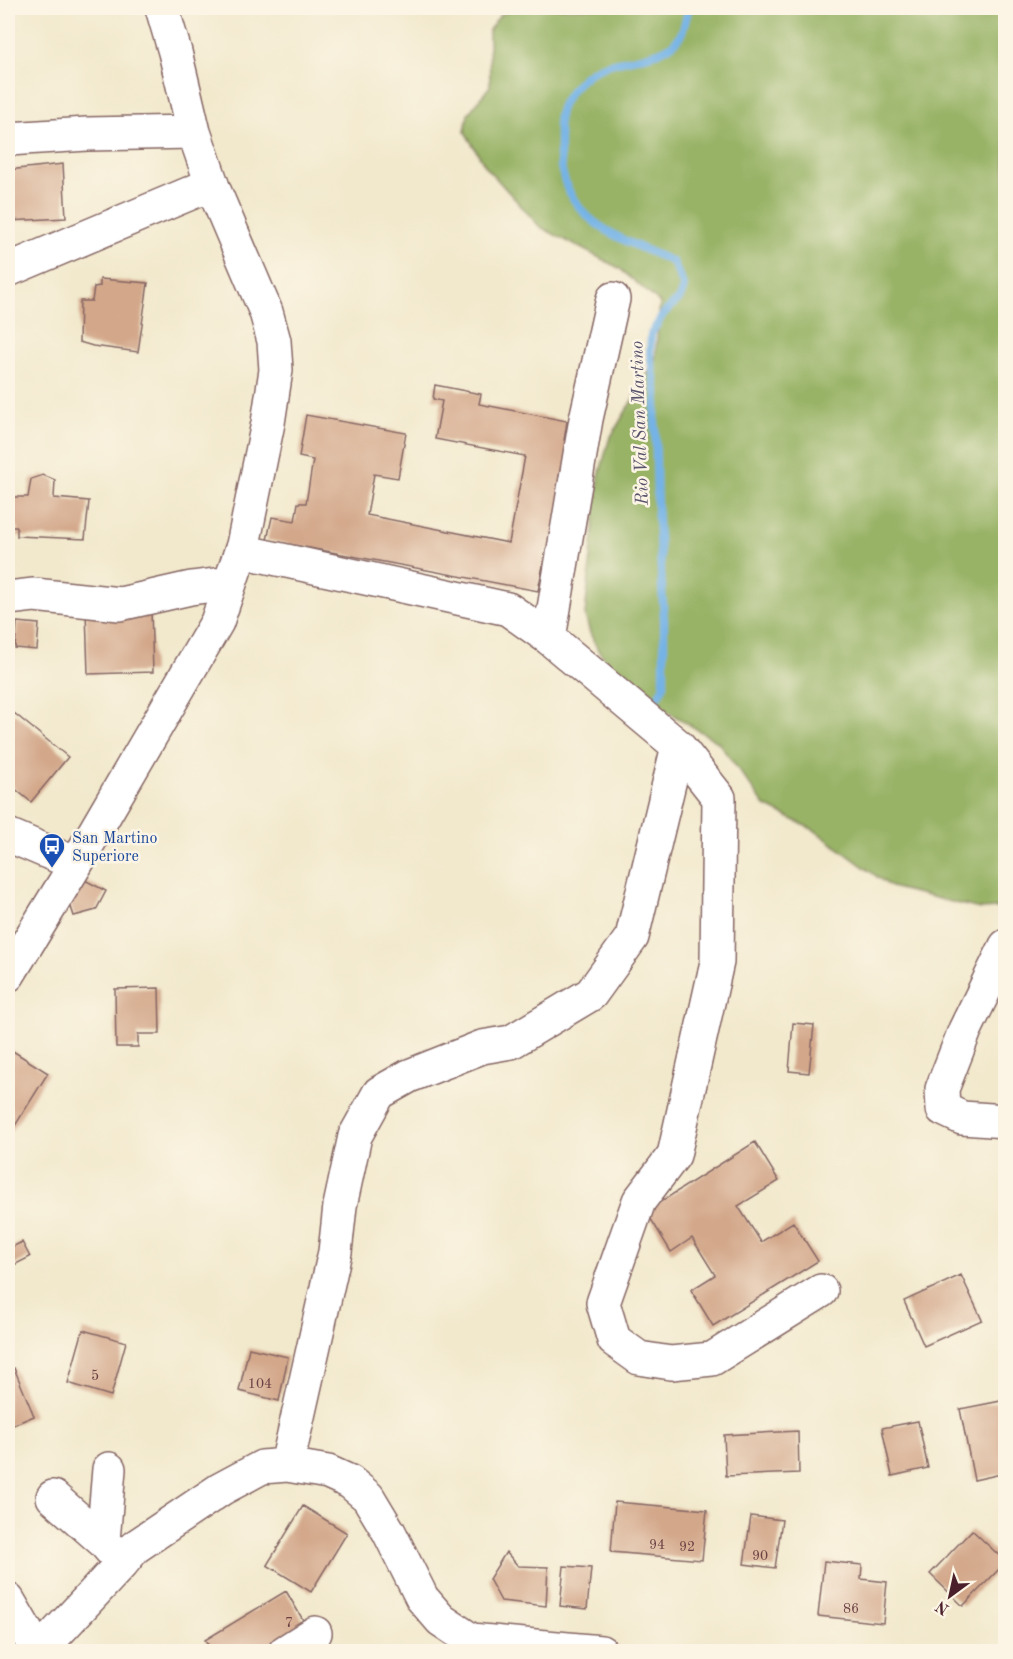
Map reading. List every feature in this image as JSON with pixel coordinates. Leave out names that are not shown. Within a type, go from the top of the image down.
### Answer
[{"type":"street","points":[[8,975],[76,864],[217,622],[241,552],[268,423],[276,370],[274,341],[266,312],[212,184],[195,132],[162,8]]},
{"type":"street","points":[[8,139],[87,134],[195,132]]},
{"type":"street","points":[[8,270],[212,184]]},
{"type":"street","points":[[549,638],[585,419],[613,299]]},
{"type":"street","points":[[241,552],[508,609],[549,638],[678,746],[718,798],[717,962],[674,1155],[639,1201],[603,1304],[614,1340],[639,1358],[671,1364],[712,1359],[821,1290]]},
{"type":"street","points":[[8,598],[34,595],[120,604],[191,588],[230,583]]},
{"type":"street","points":[[287,1465],[335,1252],[340,1206],[355,1136],[379,1093],[409,1076],[482,1047],[511,1042],[591,994],[632,937],[678,746]]},
{"type":"street","points":[[8,835],[76,864]]},
{"type":"street","points":[[1005,946],[965,1030],[942,1089],[943,1109],[962,1118],[1005,1121]]},
{"type":"street","points":[[113,1552],[135,1547],[221,1489],[262,1467],[287,1465],[328,1472],[351,1482],[368,1497],[389,1532],[422,1598],[441,1620],[471,1640],[601,1652]]},
{"type":"street","points":[[8,1600],[39,1652],[113,1552],[108,1469]]},
{"type":"street","points":[[54,1497],[113,1552]]},
{"type":"street","points":[[285,1652],[315,1633]]},
{"type":"green space","points":[[517,8],[1005,8],[1006,890],[997,908],[980,909],[891,887],[814,830],[765,806],[718,742],[655,704],[611,666],[598,650],[585,615],[599,476],[609,440],[655,361],[660,303],[619,268],[540,227],[486,167],[465,132],[468,114],[490,86],[489,30],[500,15]]},
{"type":"building","points":[[63,164],[66,218],[8,221],[8,170]]},
{"type":"building","points":[[100,279],[148,283],[138,352],[79,342],[80,301],[92,301],[94,287],[100,286]]},
{"type":"building","points":[[435,385],[481,394],[479,404],[567,421],[564,440],[576,443],[555,552],[546,550],[538,591],[267,540],[272,517],[295,521],[298,503],[306,503],[313,460],[299,457],[306,415],[406,433],[398,478],[374,474],[367,515],[509,543],[525,456],[435,439],[442,401],[433,399]]},
{"type":"building","points":[[43,475],[55,480],[54,498],[89,501],[85,539],[17,536],[17,527],[8,527],[8,497],[28,497],[31,479]]},
{"type":"building","points":[[151,610],[153,672],[88,674],[86,612]]},
{"type":"building","points":[[17,622],[39,624],[37,650],[15,648]]},
{"type":"building","points":[[14,713],[68,757],[31,802],[8,783],[8,721]]},
{"type":"building","points":[[79,877],[106,891],[96,910],[74,916],[68,898]]},
{"type":"building","points":[[159,988],[160,1034],[138,1034],[138,1047],[116,1047],[115,989]]},
{"type":"building","points":[[793,1023],[814,1025],[809,1073],[789,1071]]},
{"type":"building","points":[[8,1048],[48,1073],[8,1137]]},
{"type":"building","points":[[755,1142],[779,1181],[738,1206],[761,1242],[793,1222],[818,1261],[713,1326],[691,1290],[715,1275],[692,1238],[671,1252],[646,1211]]},
{"type":"building","points":[[22,1242],[30,1257],[8,1268],[8,1249]]},
{"type":"building","points":[[961,1275],[982,1320],[924,1346],[904,1301]]},
{"type":"building","points":[[83,1330],[126,1342],[111,1396],[68,1383]]},
{"type":"building","points":[[249,1348],[288,1357],[279,1401],[239,1391]]},
{"type":"building","points":[[14,1368],[34,1416],[8,1427],[8,1371]]},
{"type":"building","points":[[1001,1401],[1006,1424],[1006,1473],[974,1480],[960,1409]]},
{"type":"building","points":[[918,1421],[928,1468],[892,1476],[882,1428]]},
{"type":"building","points":[[798,1431],[799,1473],[726,1476],[724,1435]]},
{"type":"building","points":[[615,1502],[707,1510],[702,1560],[611,1552]]},
{"type":"building","points":[[303,1506],[347,1533],[311,1592],[267,1565]]},
{"type":"building","points":[[751,1516],[782,1520],[775,1568],[744,1564]]},
{"type":"building","points":[[972,1530],[1006,1562],[963,1606],[930,1574]]},
{"type":"building","points":[[506,1552],[518,1566],[548,1567],[546,1606],[501,1601],[489,1579]]},
{"type":"building","points":[[824,1561],[862,1565],[861,1579],[887,1582],[883,1623],[818,1616]]},
{"type":"building","points":[[564,1566],[591,1568],[587,1609],[560,1606]]},
{"type":"building","points":[[286,1591],[306,1625],[262,1652],[213,1652],[205,1640]]},
{"type":"building","points":[[324,1639],[332,1652],[303,1652]]},
{"type":"waterway","name":"Rio Val San Martino","points":[[659,695],[664,685],[664,620],[657,504],[655,415],[657,395],[650,354],[651,334],[664,313],[680,298],[684,287],[673,262],[605,230],[578,206],[568,190],[561,167],[558,121],[560,110],[566,99],[573,88],[587,75],[610,64],[663,50],[674,43],[681,34],[689,8]]},
{"type":"place","name":"San Martino Superiore","points":[[52,869]]}]
